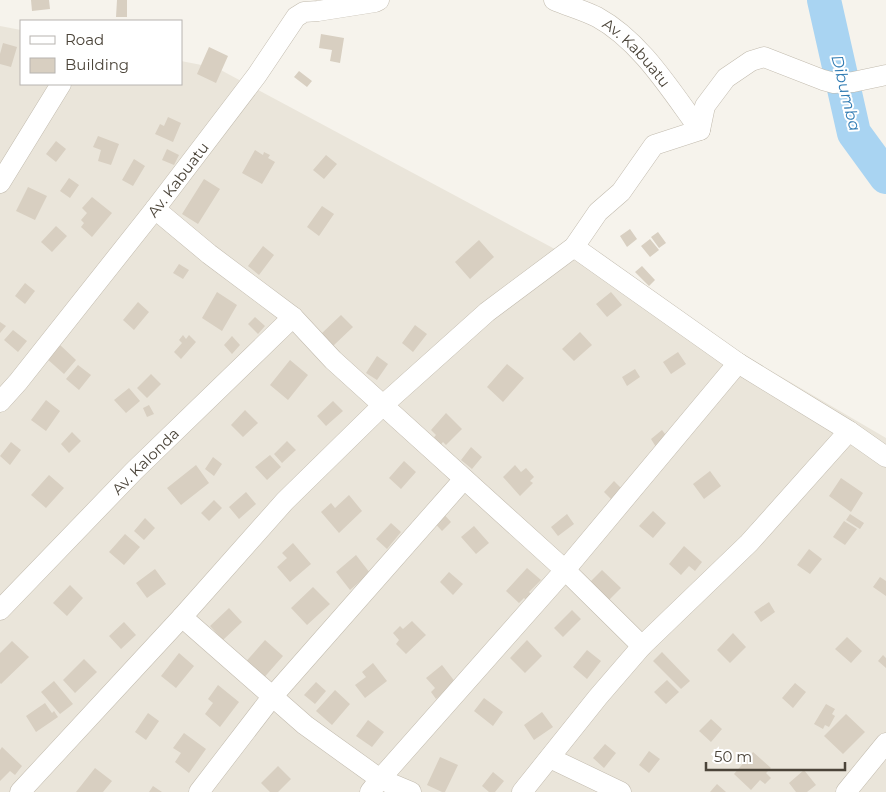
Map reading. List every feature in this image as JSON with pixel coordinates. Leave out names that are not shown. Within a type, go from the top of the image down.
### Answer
[{"type":"street","name":"Av. Kabuatu","points":[[0,402],[18,382],[155,209],[257,75],[296,17],[304,12],[379,0]]},
{"type":"street","name":"Av. Kabuatu","points":[[554,0],[597,18],[626,37],[656,70],[700,130]]},
{"type":"street","points":[[20,792],[182,617],[285,501],[382,406],[487,312],[574,247],[598,212],[621,192],[654,145],[700,130],[704,106],[726,78],[751,61],[764,57],[823,80],[843,82],[886,75]]},
{"type":"street","points":[[0,183],[60,85]]},
{"type":"street","points":[[155,209],[209,254],[293,317],[333,360],[565,570],[642,646]]},
{"type":"street","points":[[574,247],[738,363],[849,431],[886,457]]},
{"type":"street","name":"Av. Kalonda","points":[[0,610],[134,471],[293,317]]},
{"type":"street","points":[[375,785],[565,570],[738,363]]},
{"type":"street","points":[[522,792],[598,697],[642,646],[749,543],[849,431]]},
{"type":"street","points":[[199,792],[272,697],[464,479]]},
{"type":"street","points":[[182,617],[375,785],[411,792]]},
{"type":"street","points":[[846,792],[886,743]]},
{"type":"street","points":[[550,758],[621,792]]},
{"type":"shaded area","points":[[0,26],[20,30],[20,85],[182,85],[182,61],[217,68],[650,300],[886,438],[886,792],[0,792]]},
{"type":"building","points":[[31,0],[49,0],[50,9],[32,11]]},
{"type":"building","points":[[117,0],[127,0],[127,17],[116,17]]},
{"type":"building","points":[[321,34],[344,38],[340,63],[330,61],[332,50],[319,48]]},
{"type":"building","points":[[3,43],[17,47],[11,67],[0,64]]},
{"type":"building","points":[[209,47],[228,56],[216,83],[197,74]]},
{"type":"building","points":[[299,71],[312,81],[307,87],[294,77]]},
{"type":"building","points":[[168,117],[181,123],[173,142],[155,134],[160,124],[164,126]]},
{"type":"building","points":[[98,136],[119,144],[111,165],[98,161],[101,150],[93,147]]},
{"type":"building","points":[[56,141],[66,149],[56,162],[46,154]]},
{"type":"building","points":[[167,149],[179,155],[174,165],[162,160]]},
{"type":"building","points":[[255,150],[263,155],[264,152],[270,155],[268,158],[275,162],[262,184],[242,173]]},
{"type":"building","points":[[326,155],[337,164],[324,179],[313,170]]},
{"type":"building","points":[[134,159],[145,166],[133,186],[122,180]]},
{"type":"building","points":[[69,178],[79,185],[70,198],[60,191]]},
{"type":"building","points":[[204,179],[220,189],[198,224],[182,214]]},
{"type":"building","points":[[28,187],[47,196],[35,220],[16,211]]},
{"type":"building","points":[[92,197],[112,213],[92,237],[81,227],[84,223],[81,220],[87,213],[82,208]]},
{"type":"building","points":[[322,206],[334,214],[319,236],[307,227]]},
{"type":"building","points":[[56,226],[67,236],[52,252],[41,242]]},
{"type":"building","points":[[630,229],[637,239],[627,247],[620,236]]},
{"type":"building","points":[[658,232],[666,243],[659,248],[651,237]]},
{"type":"building","points":[[650,239],[659,250],[650,257],[641,246]]},
{"type":"building","points":[[479,240],[494,257],[470,279],[455,262]]},
{"type":"building","points":[[263,246],[274,255],[259,275],[248,266]]},
{"type":"building","points":[[179,264],[189,270],[183,279],[173,273]]},
{"type":"building","points":[[642,266],[655,280],[649,286],[635,272]]},
{"type":"building","points":[[25,283],[35,291],[25,304],[15,296]]},
{"type":"building","points":[[217,292],[237,305],[222,331],[202,318]]},
{"type":"building","points":[[611,292],[622,305],[607,317],[596,304]]},
{"type":"building","points":[[138,302],[149,312],[134,330],[123,320]]},
{"type":"building","points":[[341,315],[353,327],[333,346],[321,334]]},
{"type":"building","points":[[255,317],[265,326],[258,334],[248,324]]},
{"type":"building","points":[[0,322],[6,326],[0,333]]},
{"type":"building","points":[[415,325],[427,334],[413,352],[402,343]]},
{"type":"building","points":[[13,330],[27,341],[18,352],[4,340]]},
{"type":"building","points":[[580,332],[592,345],[574,361],[562,349]]},
{"type":"building","points":[[183,335],[186,339],[189,335],[196,342],[181,359],[174,352],[182,343],[179,340]]},
{"type":"building","points":[[232,336],[240,345],[232,354],[224,345]]},
{"type":"building","points":[[59,344],[76,360],[64,374],[46,358]]},
{"type":"building","points":[[678,352],[686,364],[671,374],[663,362]]},
{"type":"building","points":[[377,356],[388,364],[377,380],[366,373]]},
{"type":"building","points":[[290,360],[308,375],[288,400],[270,385]]},
{"type":"building","points":[[507,364],[524,378],[503,402],[487,387]]},
{"type":"building","points":[[78,365],[91,375],[79,390],[66,379]]},
{"type":"building","points":[[635,369],[640,377],[627,386],[622,377]]},
{"type":"building","points":[[151,374],[161,384],[147,398],[137,388]]},
{"type":"building","points":[[129,388],[140,401],[126,413],[114,400]]},
{"type":"building","points":[[46,400],[60,411],[46,431],[31,420]]},
{"type":"building","points":[[333,401],[343,411],[326,426],[317,416]]},
{"type":"building","points":[[149,405],[154,414],[147,417],[143,408]]},
{"type":"building","points":[[245,410],[258,423],[243,437],[231,425]]},
{"type":"building","points":[[446,413],[462,429],[446,445],[443,442],[436,450],[429,443],[436,435],[431,430]]},
{"type":"building","points":[[662,430],[668,438],[656,447],[651,439]]},
{"type":"building","points":[[72,432],[81,441],[69,453],[61,444]]},
{"type":"building","points":[[287,441],[296,450],[282,463],[274,454]]},
{"type":"building","points":[[11,442],[21,450],[10,465],[0,456]]},
{"type":"building","points":[[471,447],[482,457],[472,469],[461,460]]},
{"type":"building","points":[[270,455],[281,467],[267,480],[255,467]]},
{"type":"building","points":[[213,457],[222,464],[214,476],[205,469]]},
{"type":"building","points":[[404,461],[416,472],[401,489],[389,478]]},
{"type":"building","points":[[196,465],[209,483],[181,505],[167,488]]},
{"type":"building","points":[[515,465],[521,472],[526,468],[534,477],[530,481],[533,483],[520,496],[503,477]]},
{"type":"building","points":[[710,471],[721,486],[704,499],[693,484]]},
{"type":"building","points":[[49,475],[64,488],[46,508],[31,495]]},
{"type":"building","points":[[841,478],[863,493],[851,512],[829,496]]},
{"type":"building","points":[[614,481],[623,490],[613,501],[604,492]]},
{"type":"building","points":[[246,492],[256,504],[239,519],[229,507]]},
{"type":"building","points":[[349,495],[362,511],[339,533],[321,512],[331,503],[335,508]]},
{"type":"building","points":[[214,500],[222,508],[209,521],[201,513]]},
{"type":"building","points":[[440,510],[451,522],[442,531],[431,519]]},
{"type":"building","points":[[653,511],[666,523],[653,538],[639,526]]},
{"type":"building","points":[[567,514],[574,524],[558,536],[551,527]]},
{"type":"building","points":[[850,514],[864,523],[860,529],[846,520]]},
{"type":"building","points":[[145,518],[155,528],[144,540],[134,531]]},
{"type":"building","points":[[844,521],[857,529],[845,545],[833,537]]},
{"type":"building","points":[[391,523],[401,532],[387,549],[376,539]]},
{"type":"building","points":[[474,526],[489,543],[476,554],[461,537]]},
{"type":"building","points":[[125,534],[140,547],[124,565],[109,552]]},
{"type":"building","points":[[293,543],[311,564],[290,582],[277,567],[287,558],[282,553]]},
{"type":"building","points":[[684,546],[702,562],[695,571],[689,566],[681,575],[669,564]]},
{"type":"building","points":[[809,549],[822,559],[810,574],[797,565]]},
{"type":"building","points":[[356,555],[370,573],[350,590],[336,572]]},
{"type":"building","points":[[527,568],[541,580],[529,592],[536,599],[531,605],[524,598],[519,603],[506,591]]},
{"type":"building","points":[[155,569],[166,584],[147,598],[136,583]]},
{"type":"building","points":[[602,570],[621,588],[604,605],[586,586]]},
{"type":"building","points":[[449,572],[463,584],[453,595],[440,582]]},
{"type":"building","points":[[880,577],[886,581],[886,596],[873,587]]},
{"type":"building","points":[[70,585],[83,598],[67,616],[53,603]]},
{"type":"building","points":[[313,587],[330,604],[307,625],[291,608]]},
{"type":"building","points":[[769,602],[775,612],[761,622],[754,612]]},
{"type":"building","points":[[229,608],[242,622],[223,640],[210,626]]},
{"type":"building","points":[[572,610],[581,619],[563,637],[554,628]]},
{"type":"building","points":[[412,621],[426,635],[406,654],[396,644],[399,640],[393,633],[400,626],[403,629]]},
{"type":"building","points":[[124,622],[136,635],[121,649],[109,636]]},
{"type":"building","points":[[733,633],[746,647],[730,663],[717,650]]},
{"type":"building","points":[[847,637],[862,651],[851,663],[835,649]]},
{"type":"building","points":[[265,640],[283,656],[261,681],[243,665]]},
{"type":"building","points":[[527,640],[542,656],[525,673],[510,658]]},
{"type":"building","points":[[12,641],[29,657],[1,684],[0,653]]},
{"type":"building","points":[[587,650],[601,661],[587,679],[573,667]]},
{"type":"building","points":[[662,652],[690,681],[681,689],[653,661]]},
{"type":"building","points":[[179,653],[194,666],[176,688],[161,676]]},
{"type":"building","points":[[883,655],[886,658],[886,668],[878,661]]},
{"type":"building","points":[[84,659],[97,672],[75,693],[63,680]]},
{"type":"building","points":[[373,663],[387,681],[365,698],[355,685],[366,677],[362,672]]},
{"type":"building","points":[[442,665],[456,683],[436,699],[431,692],[435,688],[426,678]]},
{"type":"building","points":[[667,680],[679,692],[666,704],[654,692]]},
{"type":"building","points":[[54,681],[73,704],[60,714],[41,692]]},
{"type":"building","points":[[316,682],[326,691],[315,704],[304,695]]},
{"type":"building","points":[[795,683],[806,692],[793,708],[782,698]]},
{"type":"building","points":[[218,685],[239,702],[220,727],[205,714],[213,703],[208,699]]},
{"type":"building","points":[[335,690],[350,704],[332,725],[316,711]]},
{"type":"building","points":[[484,698],[503,712],[493,726],[474,711]]},
{"type":"building","points":[[45,703],[52,713],[54,711],[58,717],[36,732],[26,716]]},
{"type":"building","points":[[826,704],[835,709],[832,714],[835,716],[829,727],[825,725],[823,729],[814,724]]},
{"type":"building","points":[[542,712],[553,727],[534,740],[524,725]]},
{"type":"building","points":[[148,713],[159,721],[146,740],[135,732]]},
{"type":"building","points":[[846,714],[865,732],[843,754],[824,736]]},
{"type":"building","points":[[711,719],[722,729],[711,742],[699,731]]},
{"type":"building","points":[[368,720],[384,732],[372,747],[356,736]]},
{"type":"building","points":[[184,733],[206,749],[189,773],[175,762],[181,753],[173,748]]},
{"type":"building","points":[[605,744],[616,753],[604,768],[593,758]]},
{"type":"building","points":[[2,747],[22,766],[15,775],[10,771],[0,781],[0,750]]},
{"type":"building","points":[[649,751],[660,759],[649,773],[639,765]]},
{"type":"building","points":[[753,752],[771,768],[766,773],[771,778],[765,784],[760,780],[751,790],[734,774]]},
{"type":"building","points":[[440,757],[458,765],[445,792],[427,785]]},
{"type":"building","points":[[278,766],[291,779],[278,792],[270,792],[261,783]]},
{"type":"building","points":[[95,768],[112,781],[103,792],[76,792]]},
{"type":"building","points":[[804,770],[816,785],[807,792],[796,792],[789,783]]},
{"type":"building","points":[[493,772],[504,781],[495,792],[489,792],[482,786]]},
{"type":"building","points":[[717,784],[726,792],[710,792]]},
{"type":"building","points":[[153,786],[162,792],[149,792]]},
{"type":"waterway","name":"Dibumba","points":[[824,0],[854,133],[886,177]]}]
